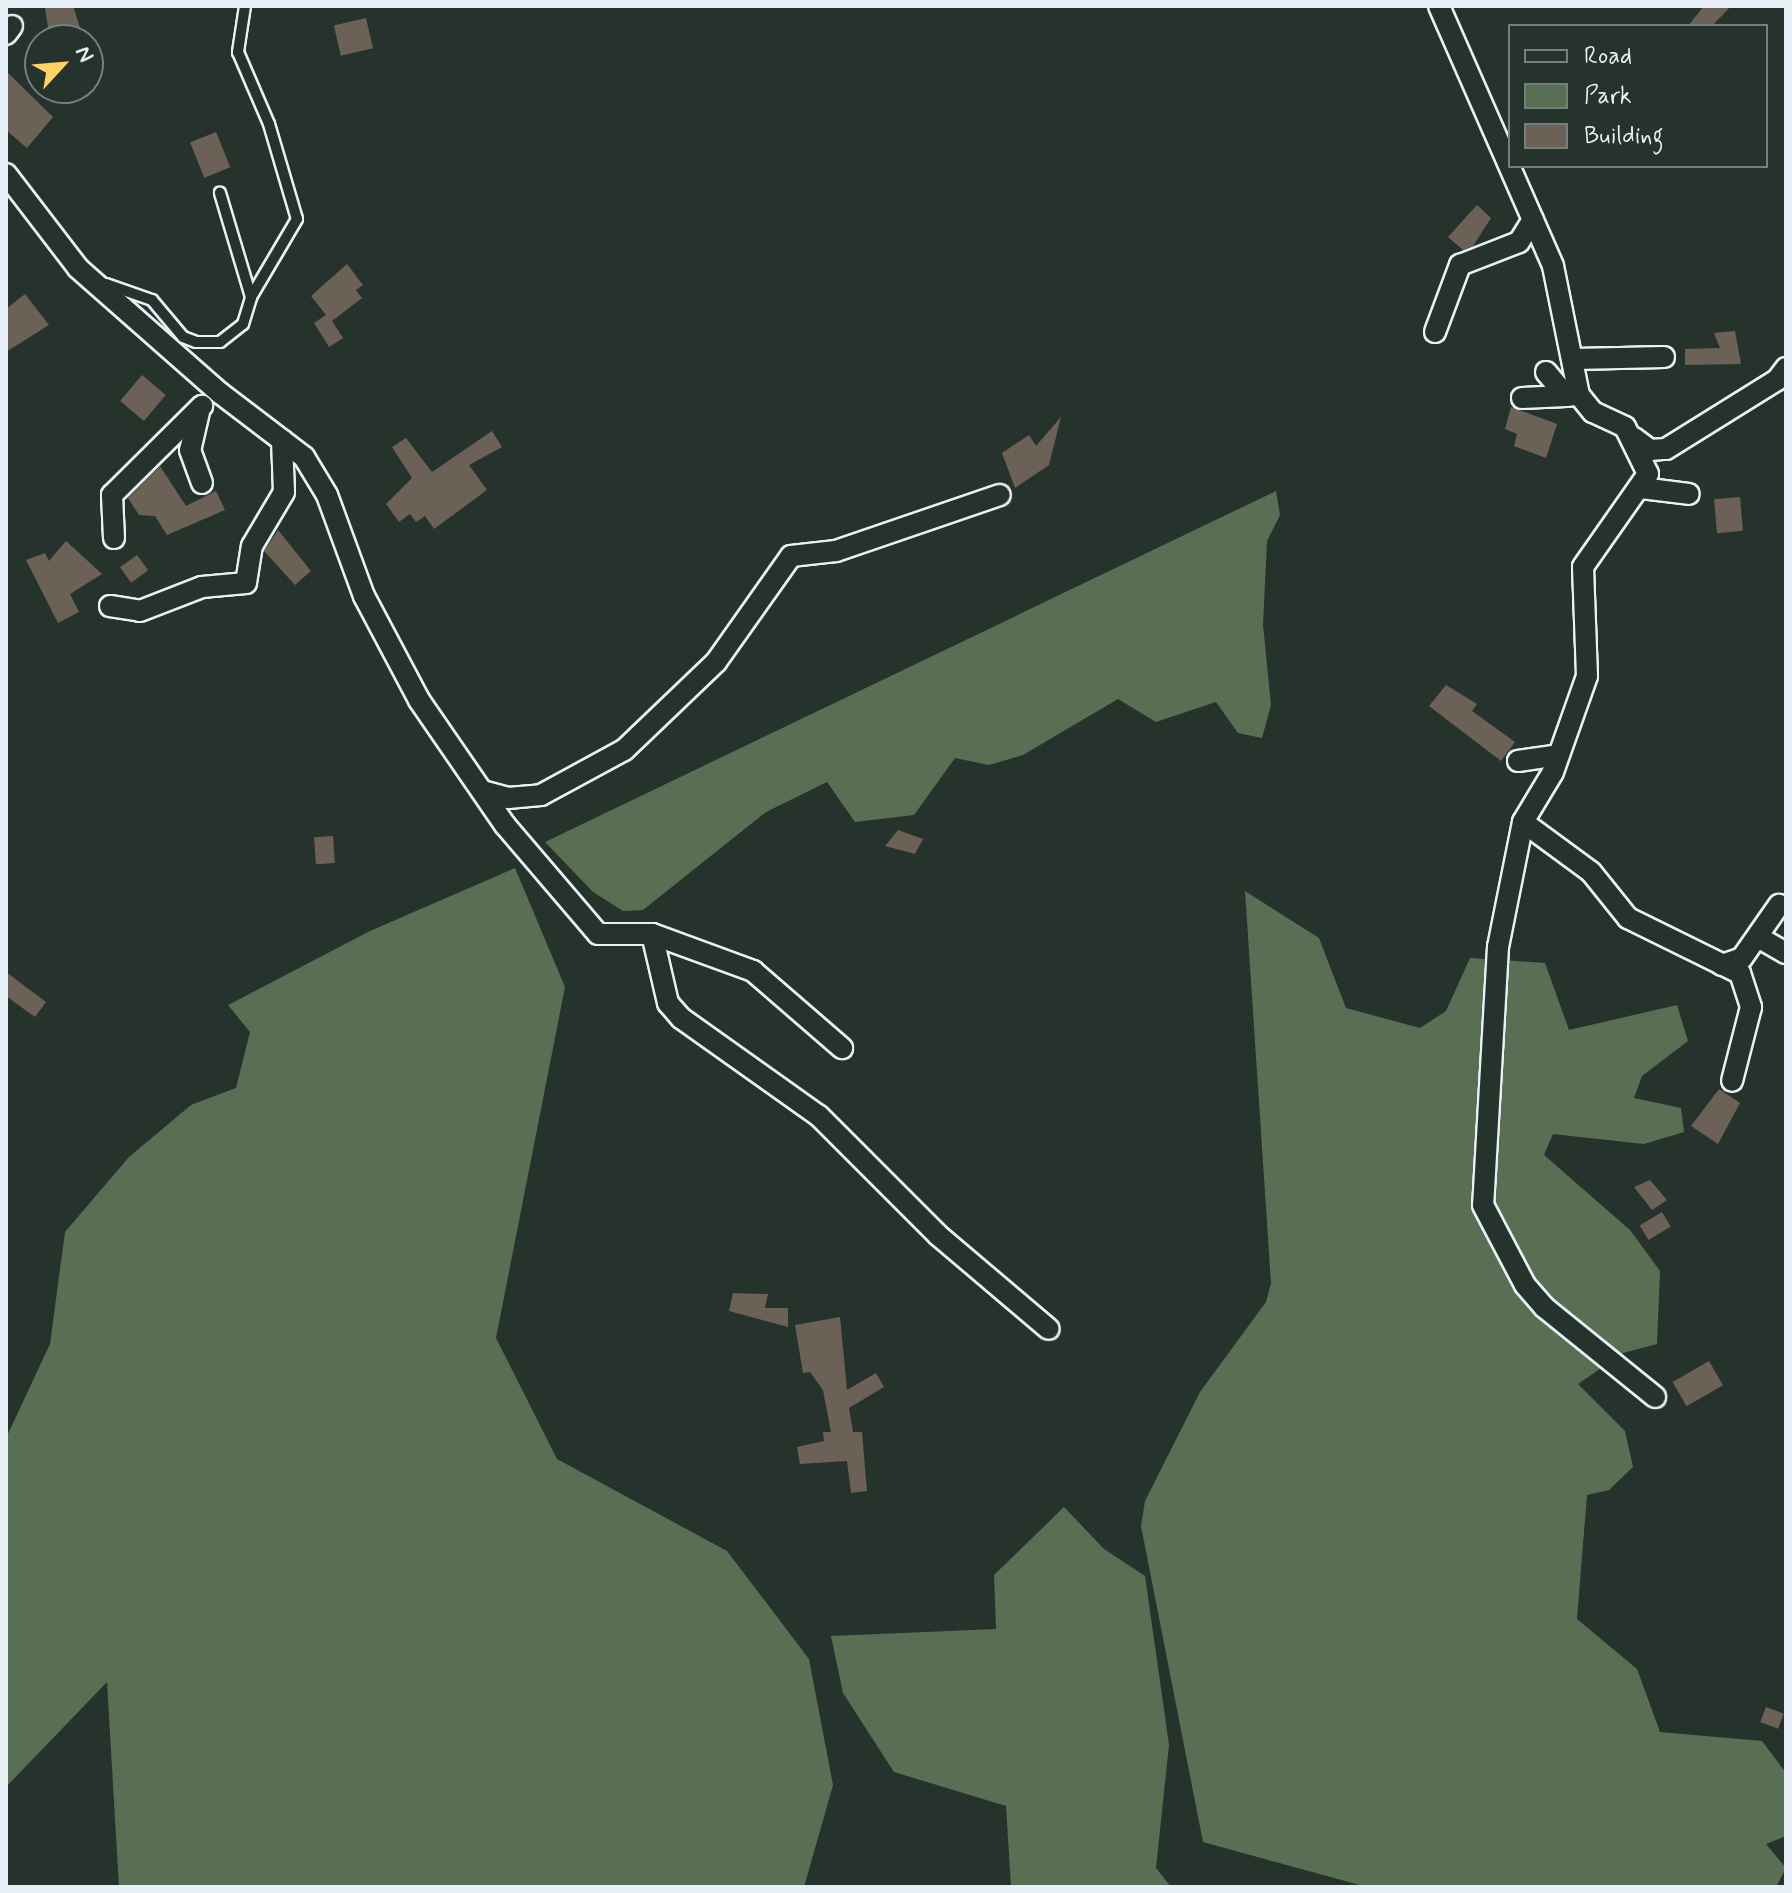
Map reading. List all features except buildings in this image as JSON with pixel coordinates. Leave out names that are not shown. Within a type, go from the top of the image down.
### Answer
[{"type":"street","points":[[1439,6],[1508,163]]},
{"type":"street","points":[[1510,168],[1553,266],[1575,359],[1572,396]]},
{"type":"street","points":[[6,174],[83,272],[214,388],[304,457],[327,495],[364,596],[419,700],[482,791],[598,934],[652,934],[753,971],[842,1048]]},
{"type":"street","points":[[1435,332],[1460,265],[1519,242],[1533,220]]},
{"type":"street","points":[[1575,359],[1664,357]]},
{"type":"street","points":[[1546,372],[1593,412],[1625,427],[1650,450],[1666,449],[1777,380],[1786,368]]},
{"type":"street","points":[[202,483],[190,450],[191,424],[214,388]]},
{"type":"street","points":[[1522,398],[1572,396]]},
{"type":"street","points":[[114,538],[112,495],[202,406]]},
{"type":"street","points":[[1634,438],[1648,474],[1583,567],[1587,676],[1559,755],[1523,822],[1498,947],[1483,1205],[1534,1296],[1602,1360],[1655,1397]]},
{"type":"street","points":[[110,606],[140,611],[202,587],[246,583],[252,546],[284,492],[282,440]]},
{"type":"street","points":[[1641,488],[1689,494]]},
{"type":"street","points":[[482,791],[508,798],[541,795],[624,750],[716,662],[791,556],[836,551],[1000,495]]},
{"type":"street","points":[[1518,761],[1559,755]]},
{"type":"street","points":[[1523,822],[1591,872],[1628,918],[1740,973],[1751,1007],[1732,1081]]},
{"type":"street","points":[[1722,965],[1742,958],[1779,905]]},
{"type":"street","points":[[652,934],[668,1003],[681,1018],[819,1116],[938,1235],[1049,1329]]},
{"type":"street","points":[[1758,937],[1786,953]]},
{"type":"lane","points":[[83,272],[152,300],[183,337],[196,342],[220,342],[243,324],[251,297],[297,219],[269,124],[238,52],[245,6]]},
{"type":"lane","points":[[220,193],[251,297]]},
{"type":"green space","points":[[1276,491],[1280,515],[1267,541],[1263,625],[1271,705],[1262,738],[1238,733],[1216,702],[1156,722],[1118,699],[1023,755],[989,765],[955,758],[914,815],[855,822],[827,782],[766,812],[643,910],[623,911],[593,892],[545,842]]},
{"type":"green space","points":[[515,868],[565,987],[496,1338],[557,1459],[727,1551],[809,1659],[833,1785],[804,1887],[119,1887],[107,1682],[6,1787],[6,1438],[50,1344],[65,1232],[129,1157],[191,1105],[236,1088],[250,1032],[228,1005],[370,931]]},
{"type":"green space","points":[[1245,891],[1319,938],[1346,1008],[1420,1028],[1446,1011],[1470,958],[1545,963],[1569,1030],[1677,1005],[1688,1041],[1642,1076],[1634,1098],[1681,1108],[1684,1132],[1644,1144],[1553,1134],[1544,1155],[1630,1230],[1660,1271],[1657,1344],[1623,1353],[1578,1384],[1625,1431],[1633,1467],[1609,1490],[1587,1495],[1577,1619],[1637,1669],[1660,1732],[1762,1741],[1786,1773],[1786,1836],[1766,1844],[1786,1868],[1776,1887],[1367,1887],[1203,1842],[1141,1526],[1145,1501],[1200,1392],[1266,1302],[1271,1283]]},
{"type":"green space","points":[[1064,1507],[1104,1549],[1145,1576],[1169,1745],[1156,1868],[1171,1887],[1011,1887],[1006,1806],[894,1772],[843,1693],[831,1636],[996,1629],[994,1575]]}]
